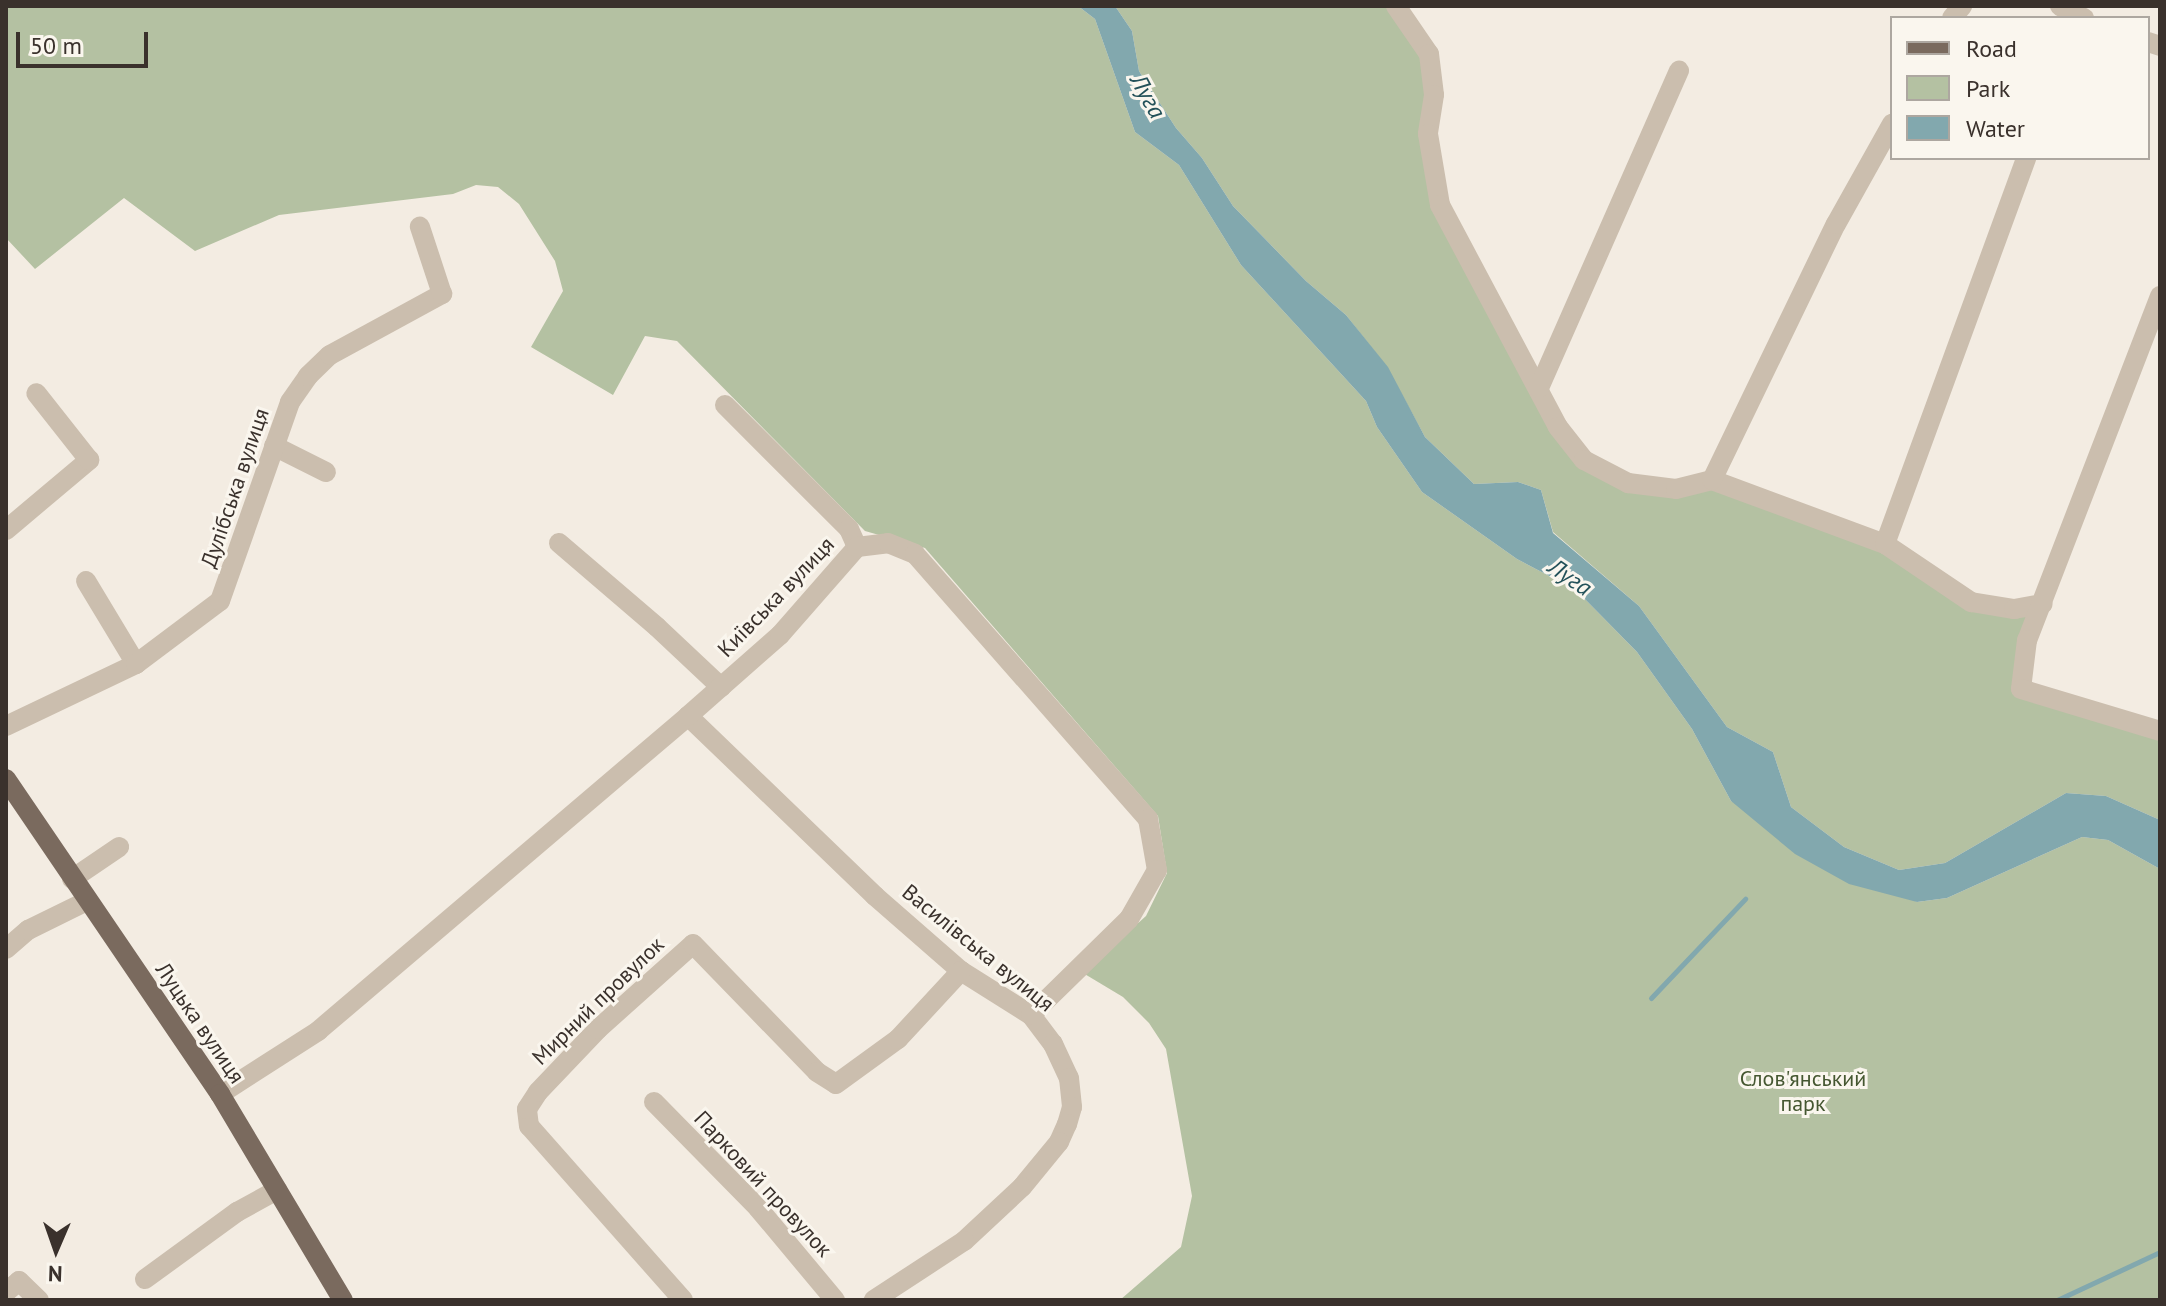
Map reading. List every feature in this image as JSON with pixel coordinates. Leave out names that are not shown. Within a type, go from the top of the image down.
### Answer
[{"type":"main road","name":"Луцька вулиця","points":[[6,779],[220,1094],[343,1300]]},
{"type":"street","points":[[1396,6],[1429,54],[1434,95],[1428,134],[1440,205],[1558,427],[1584,460],[1628,483],[1676,489],[1712,480],[1885,544],[1971,602],[2014,609],[2043,604]]},
{"type":"street","points":[[2060,6],[2078,16]]},
{"type":"street","points":[[1539,388],[1679,71]]},
{"type":"street","points":[[1712,480],[1836,224],[1890,128]]},
{"type":"street","points":[[1885,544],[2025,160]]},
{"type":"street","name":"Дулібська вулиця","points":[[6,726],[136,664],[220,601],[290,402],[330,355],[442,294],[420,227]]},
{"type":"street","points":[[2160,296],[2027,640],[2021,689],[2160,731]]},
{"type":"street","points":[[6,530],[89,460],[36,393]]},
{"type":"street","points":[[725,405],[849,529],[857,547]]},
{"type":"street","points":[[274,446],[326,472]]},
{"type":"street","points":[[559,543],[721,687]]},
{"type":"street","name":"Київська вулиця","points":[[220,1094],[318,1031],[688,716],[780,635],[857,547],[888,543],[915,554],[1148,819],[1157,870],[1129,919],[1031,1015]]},
{"type":"street","points":[[86,581],[136,664]]},
{"type":"street","name":"Василівська вулиця","points":[[688,716],[875,896],[961,971],[1031,1015],[1053,1044],[1069,1078],[1072,1107],[1059,1142],[997,1214],[964,1241],[874,1300]]},
{"type":"street","points":[[72,879],[119,847]]},
{"type":"street","points":[[6,949],[28,930],[87,901]]},
{"type":"street","name":"Мирний провулок","points":[[683,1300],[529,1126],[527,1109],[538,1092],[598,1029],[693,944],[817,1072],[836,1084],[898,1039],[961,971]]},
{"type":"street","name":"Парковий провулок","points":[[654,1102],[758,1208],[835,1300]]},
{"type":"street","points":[[145,1279],[237,1212],[277,1190]]},
{"type":"street","points":[[6,1292],[19,1281],[39,1300]]},
{"type":"green space","name":"Слов'янський парк","points":[[6,6],[1078,6],[1095,19],[1135,132],[1179,165],[1241,265],[1366,401],[1377,427],[1422,492],[1517,559],[1576,590],[1637,652],[1692,729],[1731,801],[1917,902],[1947,898],[2082,837],[2108,840],[2160,869],[2160,1300],[1120,1300],[1181,1247],[1192,1196],[1166,1049],[1149,1023],[1123,997],[1083,973],[1146,916],[1167,873],[1158,816],[925,548],[865,531],[677,341],[645,336],[613,395],[531,347],[563,291],[555,261],[519,204],[498,187],[476,185],[453,194],[279,215],[195,251],[124,198],[35,269],[6,238]]},
{"type":"green space","points":[[1115,6],[1396,6],[1429,54],[1440,205],[1558,427],[1628,483],[1712,480],[1885,544],[1971,602],[2043,604],[2021,689],[2160,731],[2160,820],[2106,796],[2066,793],[1945,863],[1899,870],[1844,847],[1791,807],[1773,752],[1727,727],[1639,606],[1553,532],[1541,490],[1518,482],[1474,484],[1425,437],[1387,367],[1346,315],[1306,281],[1233,206],[1202,158],[1176,128],[1139,71],[1132,31]]},
{"type":"water","name":"Луга","points":[[1078,6],[1115,6],[1132,31],[1139,71],[1176,128],[1202,158],[1233,206],[1306,281],[1346,315],[1388,367],[1425,437],[1474,484],[1518,482],[1541,490],[1553,533],[1639,606],[1727,727],[1773,752],[1791,807],[1844,847],[1899,870],[1945,863],[2066,793],[2106,796],[2160,820],[2160,869],[2108,840],[2082,837],[1947,898],[1917,902],[1849,884],[1795,854],[1731,801],[1692,729],[1637,652],[1576,590],[1517,559],[1422,492],[1377,427],[1366,401],[1241,265],[1179,165],[1135,132],[1095,19]]},
{"type":"waterway","points":[[1651,998],[1745,899]]},
{"type":"waterway","points":[[2057,1300],[2160,1252]]}]
